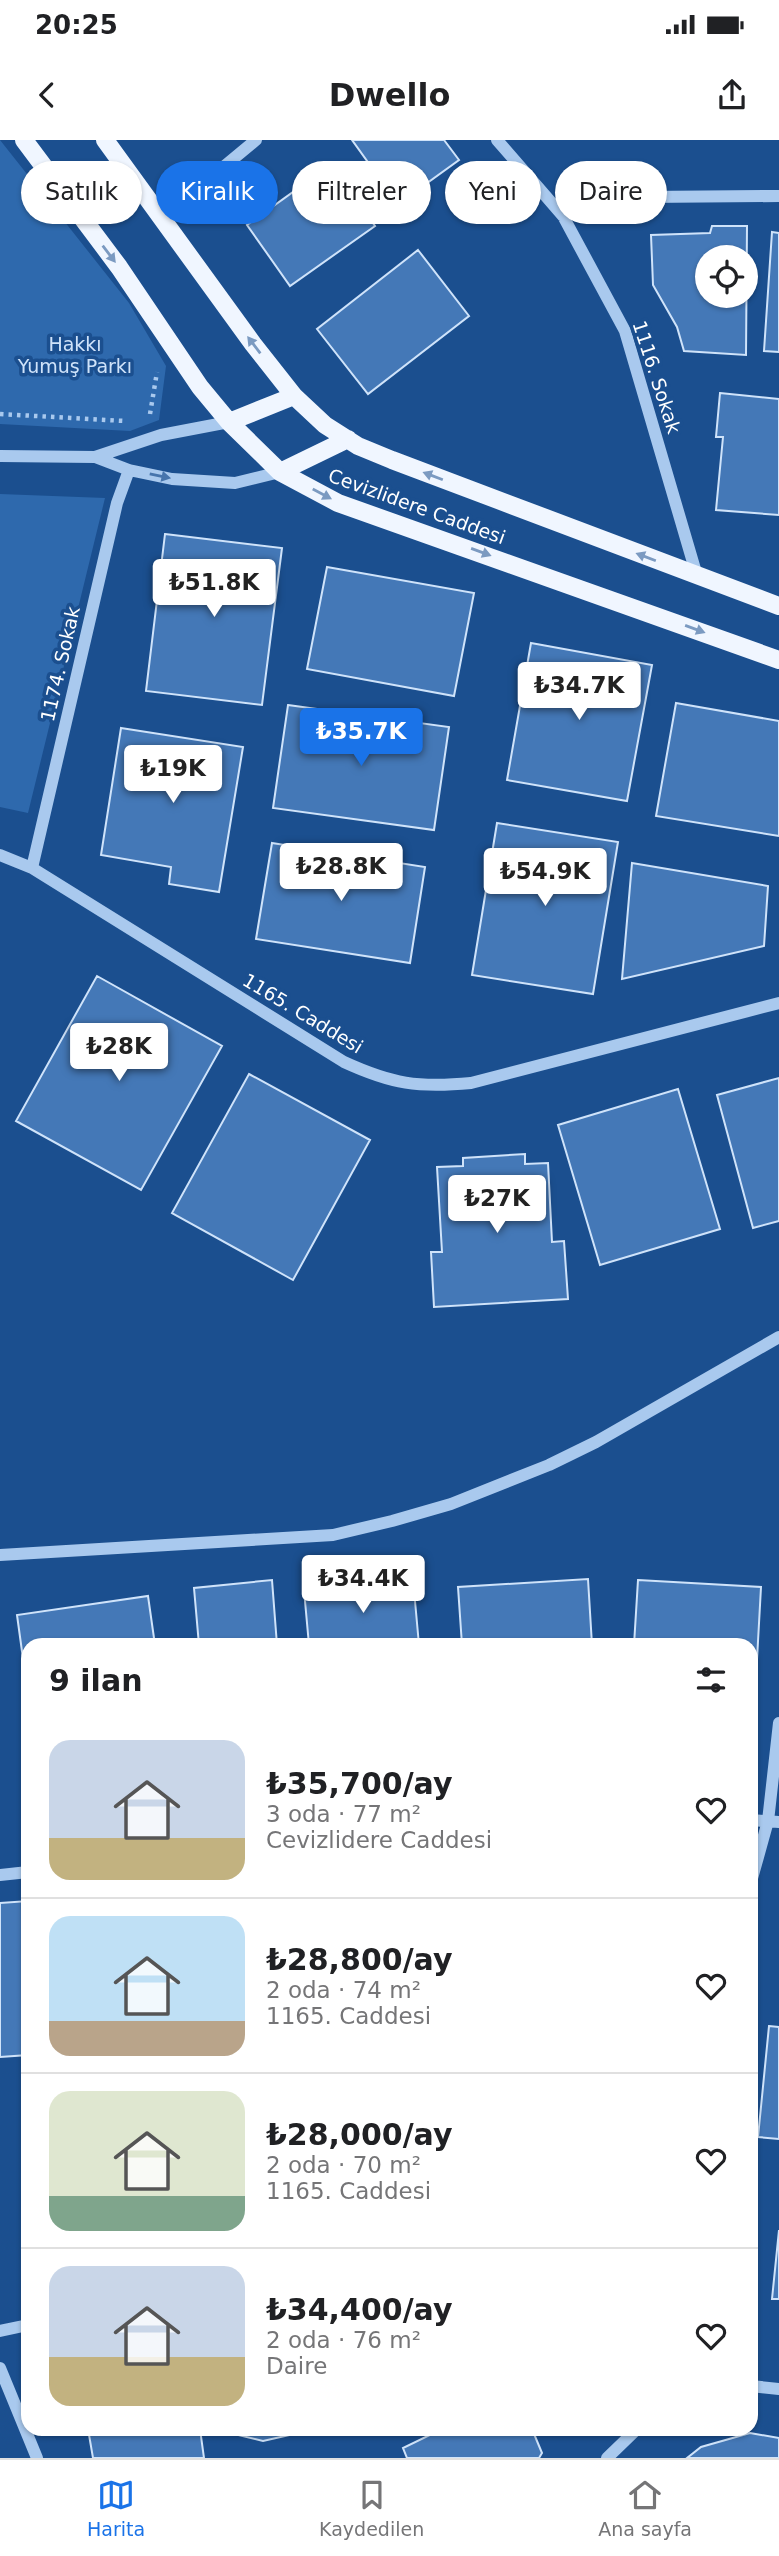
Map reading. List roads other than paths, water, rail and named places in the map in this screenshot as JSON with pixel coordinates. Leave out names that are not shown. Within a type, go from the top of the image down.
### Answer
[{"type":"main road","name":"Cevizlidere Caddesi","points":[[24,140],[119,267],[200,387],[229,422],[280,472],[338,503],[779,660]]},
{"type":"main road","name":"Cevizlidere Caddesi","points":[[105,140],[156,208]]},
{"type":"main road","name":"Cevizlidere Caddesi","points":[[168,224],[293,396],[325,425],[392,460],[779,606]]},
{"type":"main road","points":[[229,422],[293,396]]},
{"type":"main road","points":[[280,472],[348,439]]},
{"type":"street","points":[[231,161],[256,140]]},
{"type":"street","name":"1116. Sokak","points":[[497,140],[555,206]]},
{"type":"street","points":[[667,197],[779,196]]},
{"type":"street","name":"1116. Sokak","points":[[568,224],[625,331],[697,576]]},
{"type":"street","points":[[0,456],[95,457],[161,435],[229,422]]},
{"type":"street","points":[[95,457],[129,470],[172,479],[235,483],[280,472]]},
{"type":"street","name":"1174. Sokak","points":[[32,868],[117,503],[129,470]]},
{"type":"street","name":"1165. Caddesi","points":[[0,855],[32,868],[344,1062],[373,1076],[400,1083],[432,1087],[471,1083],[779,1003]]},
{"type":"street","points":[[0,1555],[333,1535],[393,1521],[451,1504],[549,1465],[596,1442],[779,1337]]},
{"type":"street","points":[[758,1863],[774,1821],[779,1723]]},
{"type":"street","points":[[0,1875],[21,1873]]},
{"type":"street","points":[[0,2331],[21,2326]]},
{"type":"street","points":[[0,2368],[21,2419]]},
{"type":"street","points":[[758,2387],[779,2389]]},
{"type":"street","points":[[28,2436],[37,2458]]},
{"type":"street","points":[[607,2458],[630,2436]]},
{"type":"park label","name":"Hakkı Yumuş Parkı","points":[[75,355]]}]
